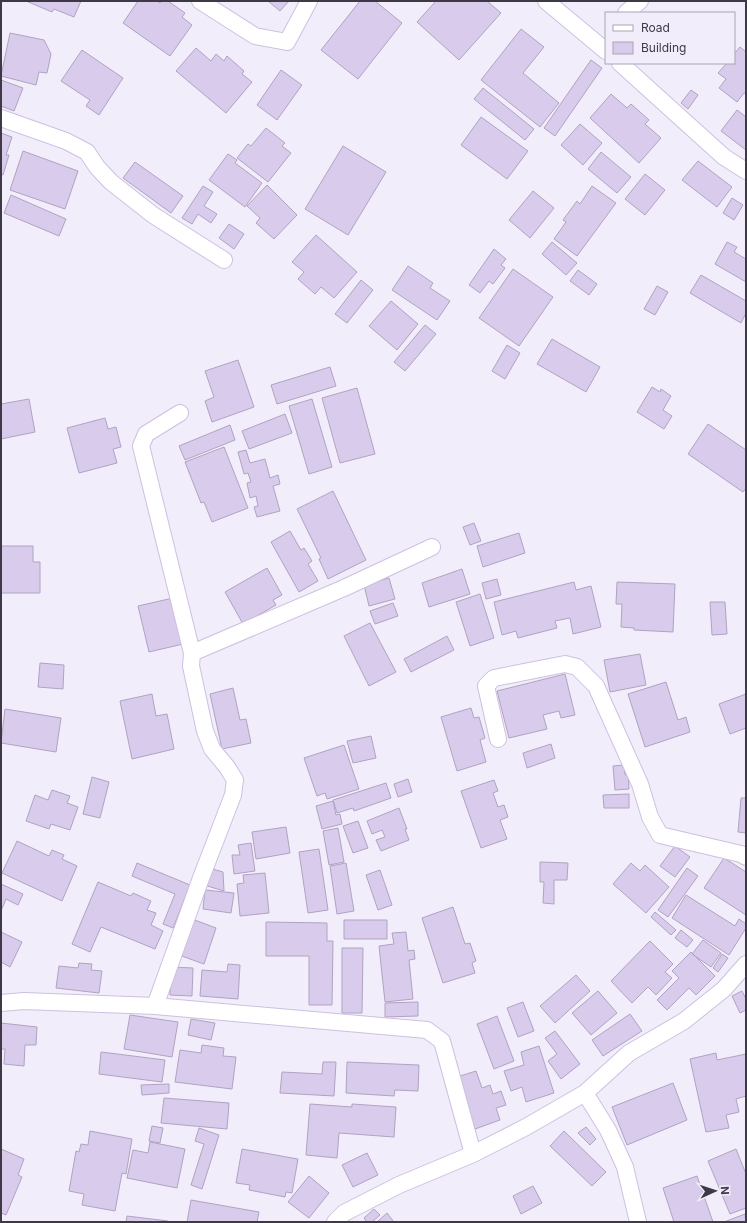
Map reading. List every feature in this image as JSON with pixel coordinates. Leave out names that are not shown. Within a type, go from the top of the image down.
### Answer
[{"type":"street","points":[[200,1],[255,36],[286,42],[309,1]]},
{"type":"street","points":[[546,1],[602,41]]},
{"type":"street","points":[[627,12],[640,1]]},
{"type":"street","points":[[621,64],[724,156],[746,171]]},
{"type":"street","points":[[1,118],[66,141],[87,152],[97,167],[111,182],[153,215],[224,260]]},
{"type":"street","points":[[155,1006],[201,878],[233,795],[235,780],[227,767],[212,749],[205,731],[190,666],[192,653],[141,446],[146,434],[180,413]]},
{"type":"street","points":[[192,653],[344,588],[432,547]]},
{"type":"street","points":[[498,739],[486,686],[494,678],[565,664],[577,667],[596,686],[640,784],[650,817],[660,835],[740,854],[746,857]]},
{"type":"street","points":[[335,1222],[344,1213],[399,1186],[474,1154],[526,1127],[585,1093],[629,1054],[684,1021],[724,989],[746,964]]},
{"type":"street","points":[[1,1003],[24,1002],[155,1006],[426,1030],[442,1040],[474,1154]]},
{"type":"street","points":[[585,1093],[608,1130],[625,1167],[638,1222]]},
{"type":"building","points":[[26,1],[81,1],[74,17],[54,9],[52,12]]},
{"type":"building","points":[[138,1],[157,1],[160,3],[161,1],[168,1],[185,13],[182,17],[192,25],[170,56],[123,23]]},
{"type":"building","points":[[268,1],[289,1],[280,11]]},
{"type":"building","points":[[360,1],[375,1],[402,23],[358,79],[321,50]]},
{"type":"building","points":[[436,1],[487,1],[501,13],[459,60],[417,22]]},
{"type":"building","points":[[521,29],[544,47],[523,73],[559,103],[540,127],[481,80]]},
{"type":"building","points":[[10,33],[44,40],[51,54],[47,73],[39,72],[36,85],[1,76]]},
{"type":"building","points":[[740,47],[746,52],[746,94],[744,93],[737,102],[719,88],[726,79],[718,73],[726,64],[735,64],[735,53]]},
{"type":"building","points":[[196,48],[211,61],[216,54],[224,61],[227,56],[244,71],[242,74],[252,82],[226,113],[176,71]]},
{"type":"building","points":[[82,50],[123,78],[99,115],[86,106],[90,100],[61,81]]},
{"type":"building","points":[[591,60],[602,68],[555,136],[544,128]]},
{"type":"building","points":[[281,70],[302,85],[277,120],[257,105]]},
{"type":"building","points":[[1,80],[23,88],[14,111],[1,106]]},
{"type":"building","points":[[483,88],[534,129],[525,140],[474,99]]},
{"type":"building","points":[[691,90],[698,95],[688,109],[681,103]]},
{"type":"building","points":[[611,94],[627,108],[631,104],[649,120],[645,124],[661,138],[639,163],[590,118]]},
{"type":"building","points":[[737,110],[746,117],[746,150],[721,131]]},
{"type":"building","points":[[481,117],[528,151],[507,179],[461,145]]},
{"type":"building","points":[[580,124],[602,143],[583,165],[561,145]]},
{"type":"building","points":[[266,128],[285,143],[282,146],[291,153],[268,182],[237,158],[248,144],[251,146]]},
{"type":"building","points":[[1,133],[12,137],[6,155],[9,155],[3,175],[1,174]]},
{"type":"building","points":[[343,146],[386,172],[348,235],[305,209]]},
{"type":"building","points":[[23,151],[78,171],[65,209],[10,190]]},
{"type":"building","points":[[601,152],[631,177],[617,193],[588,169]]},
{"type":"building","points":[[228,154],[237,160],[235,163],[262,183],[245,207],[209,180]]},
{"type":"building","points":[[698,161],[732,187],[717,207],[682,180]]},
{"type":"building","points":[[135,162],[183,196],[171,213],[123,178]]},
{"type":"building","points":[[645,174],[665,190],[645,215],[625,199]]},
{"type":"building","points":[[267,185],[297,215],[274,239],[256,223],[260,218],[247,206]]},
{"type":"building","points":[[203,186],[213,192],[204,206],[217,214],[211,223],[198,214],[192,224],[182,218]]},
{"type":"building","points":[[592,186],[616,203],[577,256],[554,239],[566,222],[563,220],[577,201],[580,204]]},
{"type":"building","points":[[533,191],[554,208],[530,238],[509,220]]},
{"type":"building","points":[[11,195],[66,219],[59,236],[4,213]]},
{"type":"building","points":[[732,198],[743,205],[734,220],[723,213]]},
{"type":"building","points":[[229,224],[244,234],[234,249],[219,238]]},
{"type":"building","points":[[316,235],[357,272],[334,298],[321,287],[315,294],[298,279],[304,272],[292,262]]},
{"type":"building","points":[[552,242],[577,263],[566,275],[542,254]]},
{"type":"building","points":[[727,242],[737,247],[734,252],[746,259],[746,282],[715,264]]},
{"type":"building","points":[[494,249],[506,259],[501,265],[505,268],[493,284],[489,281],[480,293],[469,285]]},
{"type":"building","points":[[408,266],[433,283],[430,288],[450,301],[437,320],[392,290]]},
{"type":"building","points":[[513,269],[553,297],[519,346],[479,318]]},
{"type":"building","points":[[578,270],[597,284],[589,295],[570,281]]},
{"type":"building","points":[[701,275],[746,301],[746,313],[741,323],[690,293]]},
{"type":"building","points":[[361,280],[373,290],[347,323],[335,314]]},
{"type":"building","points":[[657,286],[668,292],[655,315],[644,309]]},
{"type":"building","points":[[391,301],[418,324],[397,350],[369,326]]},
{"type":"building","points":[[425,325],[436,334],[405,371],[394,362]]},
{"type":"building","points":[[552,339],[600,367],[586,392],[537,364]]},
{"type":"building","points":[[507,345],[520,353],[505,379],[492,371]]},
{"type":"building","points":[[238,360],[254,407],[212,422],[205,401],[214,397],[205,371]]},
{"type":"building","points":[[330,367],[336,386],[277,404],[271,385]]},
{"type":"building","points":[[652,387],[660,392],[661,389],[671,396],[663,410],[672,416],[664,429],[637,412]]},
{"type":"building","points":[[357,388],[375,454],[340,463],[322,398]]},
{"type":"building","points":[[29,399],[35,432],[1,439],[1,404]]},
{"type":"building","points":[[312,399],[332,467],[309,474],[289,406]]},
{"type":"building","points":[[285,414],[292,433],[249,449],[242,431]]},
{"type":"building","points":[[105,418],[108,429],[116,427],[121,447],[113,449],[117,463],[79,473],[67,428]]},
{"type":"building","points":[[708,424],[746,450],[746,488],[743,492],[688,454]]},
{"type":"building","points":[[230,425],[235,440],[185,460],[179,446]]},
{"type":"building","points":[[224,447],[248,508],[212,522],[204,502],[201,503],[185,462]]},
{"type":"building","points":[[246,450],[250,463],[265,459],[270,478],[278,475],[280,484],[273,486],[280,511],[257,517],[254,507],[258,506],[256,496],[250,498],[247,483],[251,482],[248,473],[244,474],[238,452]]},
{"type":"building","points":[[333,491],[366,560],[328,579],[319,559],[321,558],[297,509]]},
{"type":"building","points":[[474,523],[481,541],[470,545],[463,527]]},
{"type":"building","points":[[290,531],[301,550],[304,548],[312,561],[308,564],[318,581],[299,592],[271,542]]},
{"type":"building","points":[[519,533],[525,553],[483,567],[477,546]]},
{"type":"building","points":[[1,546],[33,546],[33,562],[40,562],[40,593],[1,593]]},
{"type":"building","points":[[267,568],[282,595],[273,600],[276,605],[243,624],[225,592]]},
{"type":"building","points":[[462,569],[470,594],[429,607],[422,583]]},
{"type":"building","points":[[389,578],[395,599],[369,606],[364,585]]},
{"type":"building","points":[[497,579],[501,595],[486,599],[482,583]]},
{"type":"building","points":[[574,582],[576,590],[591,586],[601,627],[573,634],[570,618],[555,621],[557,628],[518,638],[516,631],[502,635],[494,602]]},
{"type":"building","points":[[617,582],[675,584],[673,632],[634,630],[634,628],[621,627],[622,604],[616,604]]},
{"type":"building","points":[[480,594],[494,638],[470,646],[456,602]]},
{"type":"building","points":[[173,598],[183,644],[149,652],[138,606]]},
{"type":"building","points":[[710,602],[725,602],[727,634],[712,635]]},
{"type":"building","points":[[393,603],[398,616],[375,624],[370,611]]},
{"type":"building","points":[[370,623],[396,672],[369,686],[344,636]]},
{"type":"building","points":[[447,636],[454,650],[411,672],[404,659]]},
{"type":"building","points":[[640,654],[646,685],[610,692],[604,660]]},
{"type":"building","points":[[40,663],[64,665],[63,689],[38,687]]},
{"type":"building","points":[[565,674],[575,715],[561,718],[559,711],[543,715],[547,729],[509,738],[497,691]]},
{"type":"building","points":[[666,682],[678,720],[686,717],[690,732],[645,747],[628,694]]},
{"type":"building","points":[[233,688],[240,720],[246,719],[251,743],[222,749],[210,694]]},
{"type":"building","points":[[152,694],[156,716],[167,714],[174,749],[132,759],[120,701]]},
{"type":"building","points":[[746,694],[746,728],[730,734],[719,704]]},
{"type":"building","points":[[471,708],[474,718],[479,717],[485,738],[480,740],[486,762],[457,771],[441,717]]},
{"type":"building","points":[[5,709],[61,718],[56,752],[1,743]]},
{"type":"building","points":[[371,736],[376,758],[353,763],[347,741]]},
{"type":"building","points":[[551,744],[555,758],[527,768],[523,753]]},
{"type":"building","points":[[344,745],[359,789],[327,799],[325,793],[317,796],[304,758]]},
{"type":"building","points":[[624,765],[625,775],[628,774],[629,789],[615,790],[613,766]]},
{"type":"building","points":[[92,777],[109,782],[100,818],[83,814]]},
{"type":"building","points":[[408,779],[412,792],[398,797],[394,784]]},
{"type":"building","points":[[494,780],[498,791],[493,793],[498,807],[504,805],[508,817],[500,820],[507,839],[481,848],[461,791]]},
{"type":"building","points":[[386,783],[391,798],[354,811],[353,808],[337,813],[333,800]]},
{"type":"building","points":[[52,790],[70,796],[67,803],[78,807],[70,830],[51,824],[49,829],[26,821],[35,795],[48,800]]},
{"type":"building","points":[[629,794],[629,808],[604,808],[603,795]]},
{"type":"building","points":[[741,798],[746,798],[746,833],[738,832]]},
{"type":"building","points":[[333,801],[336,815],[340,814],[342,824],[322,829],[316,806]]},
{"type":"building","points":[[399,808],[407,829],[405,829],[409,840],[381,851],[376,840],[385,837],[382,830],[372,834],[367,821]]},
{"type":"building","points":[[358,821],[368,848],[353,853],[343,826]]},
{"type":"building","points":[[286,827],[290,853],[256,859],[252,832]]},
{"type":"building","points":[[338,828],[344,862],[329,865],[323,831]]},
{"type":"building","points":[[17,841],[49,856],[52,850],[64,855],[62,859],[77,866],[62,901],[2,873]]},
{"type":"building","points":[[251,843],[255,871],[234,874],[232,855],[240,855],[238,845]]},
{"type":"building","points":[[675,846],[690,857],[675,877],[660,866]]},
{"type":"building","points":[[319,849],[328,910],[308,913],[299,852]]},
{"type":"building","points":[[724,858],[746,872],[746,915],[704,888]]},
{"type":"building","points":[[540,862],[568,863],[567,880],[554,880],[554,904],[543,903],[544,882],[540,882]]},
{"type":"building","points":[[137,863],[190,885],[173,928],[163,924],[175,894],[132,876]]},
{"type":"building","points":[[346,863],[354,911],[337,914],[330,866]]},
{"type":"building","points":[[631,863],[640,871],[645,865],[669,887],[646,913],[613,884]]},
{"type":"building","points":[[209,868],[223,872],[224,891],[204,885]]},
{"type":"building","points":[[687,868],[698,876],[668,917],[658,910]]},
{"type":"building","points":[[380,870],[392,905],[378,910],[366,875]]},
{"type":"building","points":[[265,873],[269,913],[240,916],[237,884],[244,883],[243,875]]},
{"type":"building","points":[[98,882],[131,896],[133,893],[151,901],[147,910],[156,913],[151,925],[163,931],[155,949],[101,927],[90,952],[72,944]]},
{"type":"building","points":[[1,884],[23,894],[18,905],[6,899],[1,911]]},
{"type":"building","points":[[205,890],[234,893],[231,913],[203,909]]},
{"type":"building","points":[[686,895],[735,926],[739,919],[746,924],[746,928],[729,955],[672,918]]},
{"type":"building","points":[[453,907],[465,944],[470,943],[476,961],[472,963],[475,973],[443,983],[422,918]]},
{"type":"building","points":[[655,912],[676,930],[671,935],[651,917]]},
{"type":"building","points":[[192,919],[216,928],[204,964],[179,955]]},
{"type":"building","points":[[344,920],[387,920],[387,939],[344,939]]},
{"type":"building","points":[[266,922],[327,923],[327,941],[333,941],[332,1005],[309,1005],[309,956],[266,956]]},
{"type":"building","points":[[681,930],[693,940],[687,947],[675,938]]},
{"type":"building","points":[[1,932],[22,942],[10,967],[1,962]]},
{"type":"building","points":[[406,932],[408,951],[414,950],[415,959],[409,960],[413,999],[385,1002],[379,946],[394,944],[392,933]]},
{"type":"building","points":[[703,940],[721,953],[711,967],[692,954]]},
{"type":"building","points":[[650,941],[673,964],[665,972],[672,978],[656,995],[648,987],[632,1003],[611,981]]},
{"type":"building","points":[[342,948],[363,948],[362,1013],[342,1013]]},
{"type":"building","points":[[691,952],[715,976],[696,995],[689,988],[667,1010],[657,1000],[679,978],[672,971]]},
{"type":"building","points":[[722,954],[728,958],[718,972],[713,968]]},
{"type":"building","points":[[79,963],[92,964],[91,970],[102,971],[99,993],[56,988],[59,966],[78,968]]},
{"type":"building","points":[[228,964],[240,965],[238,999],[200,996],[202,970],[227,972]]},
{"type":"building","points":[[171,967],[193,968],[192,996],[170,995]]},
{"type":"building","points":[[576,975],[590,991],[555,1023],[540,1006]]},
{"type":"building","points":[[598,991],[617,1013],[591,1035],[572,1013]]},
{"type":"building","points":[[742,991],[746,999],[746,1010],[740,1013],[732,996]]},
{"type":"building","points":[[418,1002],[418,1016],[385,1017],[385,1003]]},
{"type":"building","points":[[523,1002],[534,1031],[518,1037],[507,1008]]},
{"type":"building","points":[[630,1014],[642,1031],[603,1056],[592,1040]]},
{"type":"building","points":[[130,1015],[178,1022],[172,1057],[124,1049]]},
{"type":"building","points":[[497,1016],[514,1061],[494,1069],[477,1024]]},
{"type":"building","points":[[191,1019],[215,1023],[211,1040],[188,1035]]},
{"type":"building","points":[[1,1023],[37,1027],[36,1045],[25,1045],[24,1066],[4,1064],[5,1049],[1,1049]]},
{"type":"building","points":[[555,1031],[580,1064],[561,1079],[548,1061],[557,1054],[545,1038]]},
{"type":"building","points":[[202,1045],[224,1048],[223,1056],[236,1057],[232,1089],[175,1082],[180,1050],[201,1053]]},
{"type":"building","points":[[539,1046],[554,1093],[526,1102],[522,1087],[511,1091],[504,1071],[524,1065],[521,1052]]},
{"type":"building","points":[[101,1052],[165,1060],[162,1082],[99,1074]]},
{"type":"building","points":[[716,1053],[717,1060],[746,1054],[746,1096],[736,1099],[739,1112],[726,1115],[729,1128],[706,1132],[690,1059]]},
{"type":"building","points":[[323,1062],[336,1062],[334,1096],[280,1093],[282,1072],[322,1074]]},
{"type":"building","points":[[347,1062],[419,1065],[418,1091],[395,1090],[394,1096],[346,1093]]},
{"type":"building","points":[[476,1071],[482,1088],[490,1085],[493,1094],[501,1091],[506,1105],[496,1108],[500,1120],[475,1129],[457,1077]]},
{"type":"building","points":[[673,1083],[687,1120],[627,1145],[612,1107]]},
{"type":"building","points":[[169,1084],[169,1093],[142,1095],[141,1085]]},
{"type":"building","points":[[164,1098],[229,1103],[227,1129],[161,1123]]},
{"type":"building","points":[[310,1104],[352,1107],[352,1104],[396,1107],[394,1137],[339,1133],[337,1158],[306,1155]]},
{"type":"building","points":[[152,1126],[163,1128],[160,1143],[149,1141]]},
{"type":"building","points":[[586,1127],[596,1139],[590,1145],[578,1133]]},
{"type":"building","points":[[199,1128],[219,1135],[202,1189],[191,1185],[204,1144],[195,1141]]},
{"type":"building","points":[[90,1131],[132,1139],[126,1174],[122,1173],[115,1211],[82,1205],[84,1194],[69,1191],[76,1151],[79,1152],[81,1144],[88,1145]]},
{"type":"building","points":[[564,1131],[606,1172],[592,1186],[550,1146]]},
{"type":"building","points":[[150,1142],[185,1149],[177,1188],[127,1178],[133,1150],[148,1153]]},
{"type":"building","points":[[1,1149],[24,1159],[18,1175],[22,1177],[6,1215],[1,1213]]},
{"type":"building","points":[[242,1149],[298,1159],[292,1193],[286,1192],[285,1197],[249,1190],[250,1185],[236,1183]]},
{"type":"building","points":[[736,1149],[746,1174],[746,1208],[730,1214],[708,1161]]},
{"type":"building","points":[[367,1153],[378,1175],[353,1187],[342,1165]]},
{"type":"building","points":[[309,1176],[329,1193],[309,1218],[288,1202]]},
{"type":"building","points":[[697,1176],[713,1222],[674,1222],[663,1188]]},
{"type":"building","points":[[533,1186],[542,1203],[521,1214],[513,1196]]},
{"type":"building","points":[[191,1200],[259,1212],[257,1222],[187,1222]]},
{"type":"building","points":[[374,1209],[380,1215],[372,1222],[367,1222],[364,1218]]},
{"type":"building","points":[[387,1213],[394,1222],[377,1222]]},
{"type":"building","points":[[745,1214],[746,1222],[724,1222]]},
{"type":"building","points":[[127,1216],[168,1221],[168,1222],[126,1222]]}]
